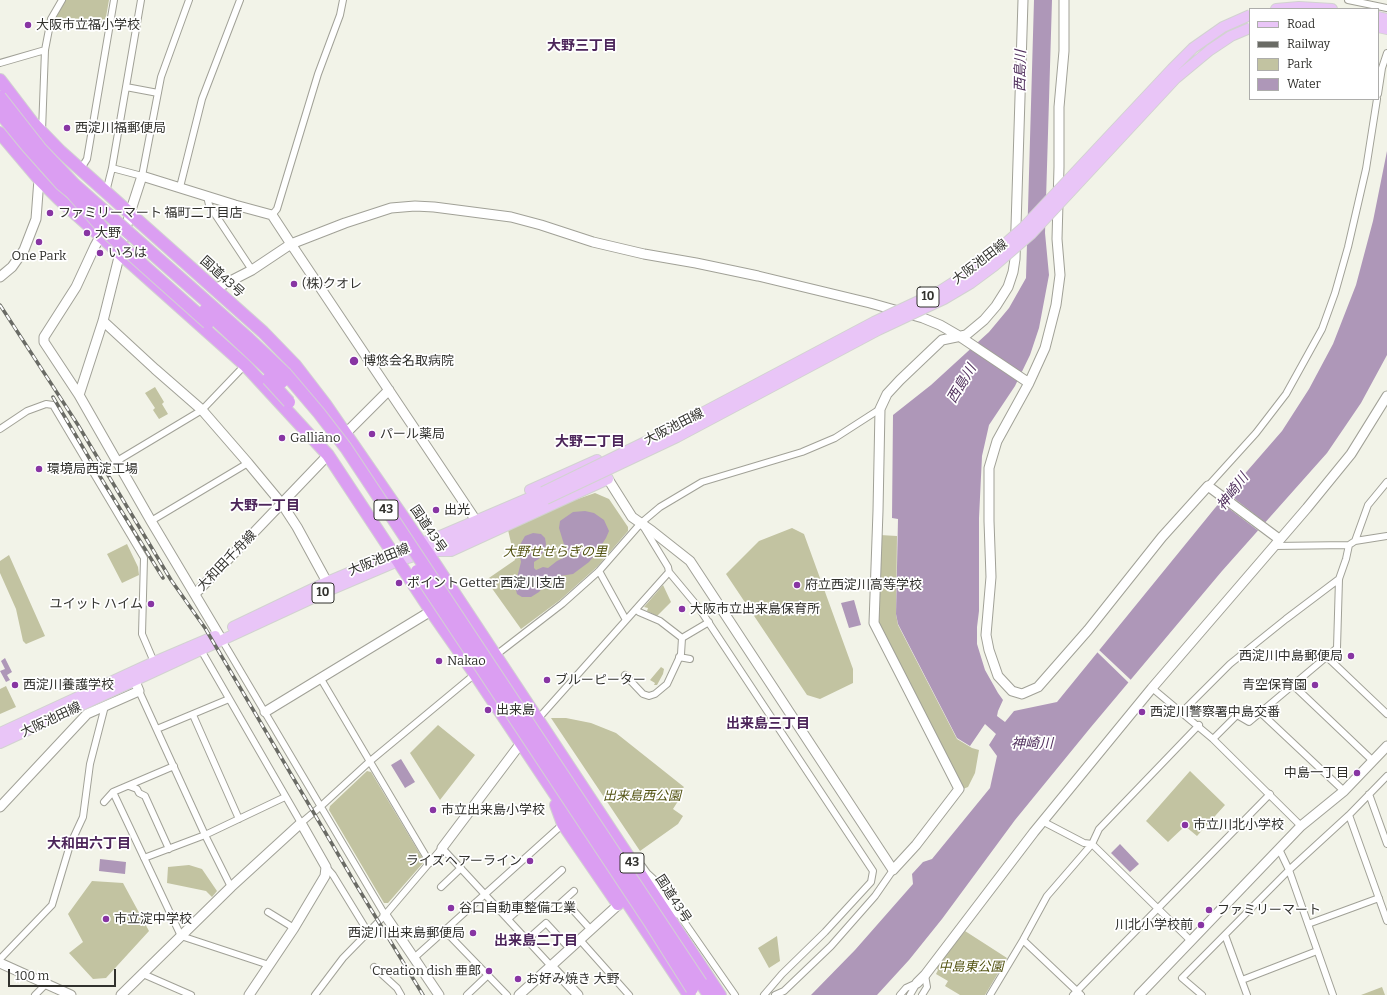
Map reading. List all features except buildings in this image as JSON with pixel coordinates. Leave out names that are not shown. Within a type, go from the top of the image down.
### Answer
[{"type":"highway","name":"国道43号","points":[[0,80],[42,133],[80,170],[215,289],[295,364],[346,433],[424,548],[720,995]]},
{"type":"highway","name":"国道43号","points":[[0,97],[72,188],[249,339],[284,373],[319,413],[346,448],[709,995]]},
{"type":"highway","name":"国道43号","points":[[0,113],[26,146],[206,310],[278,378],[306,410],[347,466],[651,924],[688,994]]},
{"type":"highway","name":"43","points":[[0,134],[39,179],[59,199],[245,365],[328,455],[395,558],[688,994]]},
{"type":"highway","points":[[72,188],[108,207],[250,329],[275,352],[325,404]]},
{"type":"highway","points":[[72,188],[105,231],[268,379],[312,429],[328,455]]},
{"type":"highway","points":[[547,783],[563,824],[618,905],[688,994]]},
{"type":"main road","points":[[1288,8],[1316,8]]},
{"type":"main road","name":"大阪池田線","points":[[424,548],[440,536],[545,495],[874,322],[940,291],[965,275],[988,259],[1024,227],[1193,48],[1222,27],[1249,15]]},
{"type":"main road","name":"大阪池田線","points":[[0,743],[201,650],[220,637],[327,582],[424,548],[676,437],[878,330],[944,299],[994,266],[1031,234],[1180,75],[1198,59],[1231,36],[1249,28]]},
{"type":"main road","points":[[424,548],[452,551],[608,479],[597,460],[474,516],[440,536]]},
{"type":"main road","name":"大阪池田線","points":[[0,732],[135,681],[154,662],[220,637],[330,590],[395,558]]},
{"type":"street","points":[[42,133],[45,50],[52,19],[62,0]]},
{"type":"street","points":[[80,170],[87,159],[114,0]]},
{"type":"street","points":[[106,192],[112,168],[141,0]]},
{"type":"street","points":[[79,395],[103,321],[130,213],[142,176],[161,77],[189,0]]},
{"type":"street","points":[[180,187],[202,99],[240,0]]},
{"type":"street","points":[[272,215],[277,209],[318,74],[340,15],[343,0]]},
{"type":"street","points":[[775,995],[784,991],[831,946],[875,896],[893,870],[916,845],[959,789],[874,623],[880,409],[887,394],[942,340],[966,335],[984,320],[996,306],[1008,287],[1013,272],[1015,259],[1023,0]]},
{"type":"street","points":[[1064,0],[1064,51],[1059,107],[1060,167],[1057,239],[1060,275],[1056,305],[1045,348],[997,441],[989,468],[991,577],[986,635],[989,650],[998,676],[1012,691],[1022,694],[1038,687],[1088,630],[1162,537],[1210,487],[1256,433],[1286,394],[1322,329],[1336,293],[1366,169],[1377,100]]},
{"type":"street","points":[[1348,0],[1387,8]]},
{"type":"street","points":[[0,63],[45,50]]},
{"type":"street","points":[[1379,88],[1382,68],[1387,53]]},
{"type":"street","points":[[126,87],[158,93]]},
{"type":"street","points":[[112,168],[272,215],[474,516]]},
{"type":"street","points":[[2,273],[12,267],[24,250],[36,219],[39,179]]},
{"type":"street","points":[[207,196],[209,205],[252,270]]},
{"type":"street","points":[[215,289],[252,270],[291,244],[345,223],[391,208],[414,206],[489,214],[511,217],[593,242],[637,253],[758,276],[870,303],[923,318],[940,325],[959,336],[1027,381]]},
{"type":"street","points":[[100,237],[94,246],[76,287],[44,336],[45,345],[79,395],[151,521],[195,594]]},
{"type":"street","points":[[103,321],[202,410],[248,463],[282,504],[297,527],[327,582]]},
{"type":"street","points":[[117,462],[202,410],[245,365]]},
{"type":"street","points":[[346,433],[389,390]]},
{"type":"street","points":[[910,995],[917,983],[925,975],[1042,822],[1276,540],[1351,454],[1387,396]]},
{"type":"street","points":[[0,429],[27,412],[46,404],[53,405],[144,558],[142,634],[154,662]]},
{"type":"street","points":[[496,655],[562,604],[599,571],[641,523],[660,507],[702,482],[802,452],[835,438],[880,409]]},
{"type":"street","name":"大和田千舟線","points":[[220,637],[195,594],[328,455]]},
{"type":"street","points":[[151,521],[248,463]]},
{"type":"street","points":[[608,479],[632,517],[690,560],[893,870]]},
{"type":"street","points":[[1355,541],[1368,505],[1387,482]]},
{"type":"street","points":[[1210,487],[1276,540],[1349,545],[1355,541],[1387,536]]},
{"type":"street","points":[[641,523],[669,572],[700,608],[873,871],[871,882],[825,932],[782,974],[764,995]]},
{"type":"street","points":[[1213,739],[1237,715],[1249,722],[1337,648],[1339,579],[1349,545]]},
{"type":"street","points":[[599,571],[626,620]]},
{"type":"street","points":[[315,995],[343,958],[385,915],[430,863],[521,744],[537,720],[613,637],[626,620],[669,572]]},
{"type":"street","points":[[1182,712],[1230,664],[1339,579]]},
{"type":"street","points":[[265,712],[431,611]]},
{"type":"street","points":[[639,612],[660,621],[682,638]]},
{"type":"street","points":[[682,638],[709,622]]},
{"type":"street","points":[[220,637],[385,915],[439,995]]},
{"type":"street","points":[[625,675],[643,694],[649,696],[655,694],[667,684],[679,657],[682,638]]},
{"type":"street","points":[[201,650],[326,867],[333,875],[368,932]]},
{"type":"street","points":[[1326,656],[1387,714]]},
{"type":"street","points":[[679,657],[690,659]]},
{"type":"street","points":[[121,995],[231,887],[300,823],[320,807],[369,762],[474,674]]},
{"type":"street","points":[[320,679],[430,863]]},
{"type":"street","points":[[0,807],[87,714],[104,706],[135,681],[205,835],[231,887]]},
{"type":"street","points":[[1293,685],[1373,761]]},
{"type":"street","points":[[1152,688],[1213,739],[1301,826]]},
{"type":"street","points":[[157,729],[229,699]]},
{"type":"street","points":[[0,959],[52,905],[70,845],[83,817],[90,764],[104,706]]},
{"type":"street","points":[[1261,713],[1344,791]]},
{"type":"street","points":[[193,715],[239,819]]},
{"type":"street","points":[[990,995],[1047,896],[1092,844],[1099,829],[1198,726]]},
{"type":"street","points":[[1139,995],[1301,826],[1344,791],[1387,746]]},
{"type":"street","points":[[562,757],[579,775],[646,874],[659,886],[734,995]]},
{"type":"street","points":[[104,802],[113,792],[174,766]]},
{"type":"street","points":[[1202,995],[1182,978],[1289,870],[1348,816],[1387,776]]},
{"type":"street","points":[[129,786],[137,789],[139,793],[145,796],[169,848]]},
{"type":"street","points":[[113,792],[181,936],[269,965]]},
{"type":"street","points":[[1023,940],[1077,994],[1157,908],[1270,794]]},
{"type":"street","points":[[1369,794],[1387,844]]},
{"type":"street","points":[[144,858],[205,835],[285,796]]},
{"type":"street","points":[[1348,816],[1387,921]]},
{"type":"street","points":[[1042,822],[1084,843],[1092,844],[1191,941]]},
{"type":"street","points":[[414,958],[563,824]]},
{"type":"street","points":[[442,848],[528,939],[578,995]]},
{"type":"street","points":[[1280,849],[1289,870],[1333,995]]},
{"type":"street","points":[[249,995],[294,928],[325,876],[326,867]]},
{"type":"street","points":[[441,887],[461,868]]},
{"type":"street","points":[[508,919],[562,870]]},
{"type":"street","points":[[554,909],[574,891]]},
{"type":"street","points":[[1308,924],[1379,898]]},
{"type":"street","points":[[564,900],[591,930]]},
{"type":"street","points":[[525,993],[551,966],[618,905]]},
{"type":"street","points":[[268,912],[294,928]]},
{"type":"street","points":[[528,939],[546,923],[570,949]]},
{"type":"street","points":[[444,930],[507,995]]},
{"type":"street","points":[[1225,935],[1247,995]]},
{"type":"street","points":[[580,940],[629,995]]},
{"type":"street","points":[[1242,980],[1318,951]]},
{"type":"street","points":[[0,963],[71,995]]},
{"type":"street","points":[[374,967],[397,988],[401,995]]},
{"type":"street","points":[[143,974],[191,995]]},
{"type":"street","points":[[467,995],[488,975]]},
{"type":"street","points":[[922,995],[927,987],[925,975]]},
{"type":"street","points":[[900,995],[906,988],[917,983]]},
{"type":"street","points":[[36,995],[46,984]]},
{"type":"green space","points":[[64,0],[109,0],[104,28],[55,19]]},
{"type":"green space","points":[[155,387],[164,402],[162,404],[168,414],[159,419],[153,410],[155,408],[145,393]]},
{"type":"green space","name":"大野せせらぎの里","points":[[595,493],[609,499],[628,527],[628,531],[597,567],[560,600],[521,629],[486,580],[515,560],[508,530],[569,502]]},
{"type":"green space","points":[[792,528],[804,534],[853,669],[853,683],[820,699],[807,695],[726,574],[759,541]]},
{"type":"green space","points":[[880,535],[897,536],[896,614],[898,625],[957,739],[972,748],[979,750],[975,773],[968,787],[963,789],[878,622]]},
{"type":"green space","points":[[127,544],[138,567],[139,575],[122,583],[107,554]]},
{"type":"green space","points":[[9,555],[45,636],[26,644],[23,641],[16,609],[0,573],[0,561]]},
{"type":"green space","points":[[663,585],[671,602],[657,616],[647,611],[648,608],[644,607]]},
{"type":"green space","points":[[661,667],[664,669],[663,674],[657,685],[654,685],[655,683],[650,680]]},
{"type":"green space","points":[[6,686],[16,707],[0,714],[0,689]]},
{"type":"green space","name":"出来島西公園","points":[[551,718],[566,718],[591,723],[616,733],[684,787],[677,796],[680,798],[673,809],[683,816],[678,824],[640,851]]},
{"type":"green space","points":[[438,725],[475,755],[440,800],[410,753]]},
{"type":"green space","points":[[367,771],[371,772],[423,859],[423,863],[388,903],[384,903],[329,810],[330,806]]},
{"type":"green space","points":[[1190,771],[1225,805],[1197,836],[1185,826],[1168,842],[1146,821]]},
{"type":"green space","points":[[189,865],[202,869],[217,891],[212,897],[206,891],[167,883],[168,867]]},
{"type":"green space","points":[[92,881],[123,883],[149,931],[106,978],[93,979],[69,953],[83,942],[68,914]]},
{"type":"green space","name":"中島東公園","points":[[965,931],[1007,958],[985,995],[960,995],[945,986],[948,981],[936,974],[938,970],[936,967]]},
{"type":"green space","points":[[777,936],[780,961],[769,968],[758,948]]},
{"type":"green space","points":[[1382,987],[1385,995],[1361,995]]},
{"type":"water","points":[[1034,0],[1052,0],[1045,233],[1049,275],[1039,328],[1030,355],[1015,386],[989,425],[982,456],[979,518],[979,611],[977,644],[985,670],[1003,700],[997,716],[1005,722],[1014,711],[1057,702],[1215,508],[1282,431],[1309,389],[1333,344],[1356,285],[1373,221],[1387,151],[1387,355],[1361,403],[1327,453],[1222,571],[1091,727],[1015,820],[942,919],[909,960],[877,995],[811,995],[855,950],[913,884],[912,874],[923,862],[932,859],[990,788],[997,756],[989,745],[996,734],[985,724],[970,746],[957,738],[898,624],[896,614],[898,519],[892,518],[893,415],[931,385],[989,332],[1009,308],[1026,278]]},
{"type":"water","points":[[585,511],[594,513],[604,520],[609,531],[597,552],[589,562],[573,574],[560,576],[550,582],[531,597],[522,597],[517,594],[515,586],[521,562],[519,551],[525,536],[533,533],[541,534],[545,538],[545,548],[540,558],[534,562],[534,568],[536,570],[543,567],[548,568],[565,557],[566,551],[559,528],[560,521],[573,512]]},
{"type":"water","points":[[854,600],[861,625],[849,628],[841,603]]},
{"type":"water","points":[[5,658],[12,672],[7,675],[10,680],[6,682],[0,671],[5,669],[1,661]]},
{"type":"water","points":[[401,759],[415,782],[405,788],[391,765]]},
{"type":"water","points":[[1120,844],[1139,864],[1130,872],[1111,853]]},
{"type":"water","points":[[100,859],[126,862],[125,874],[99,871]]},
{"type":"pier","points":[[1226,492],[1267,524],[1260,532],[1219,501]]},
{"type":"pier","points":[[1098,649],[1132,681],[1130,684],[1096,651]]},
{"type":"railway","points":[[0,305],[78,425],[171,580],[205,628],[355,883],[423,995]]},
{"type":"railway","points":[[53,397],[163,578]]},
{"type":"place","name":"大阪市立福小学校","points":[[28,25]]},
{"type":"place","name":"西淀川福郵便局","points":[[67,128]]},
{"type":"place","name":"ファミリーマート 福町二丁目店","points":[[50,213]]},
{"type":"place","name":"大野","points":[[87,233]]},
{"type":"place","name":"One Park","points":[[39,242]]},
{"type":"place","name":"いろは","points":[[100,253]]},
{"type":"place","name":"(株)クオレ","points":[[294,284]]},
{"type":"place","name":"博悠会名取病院","points":[[354,361]]},
{"type":"place","name":"パール薬局","points":[[372,434]]},
{"type":"place","name":"Galliāno","points":[[282,438]]},
{"type":"place","name":"環境局西淀工場","points":[[39,469]]},
{"type":"place","name":"出光","points":[[436,510]]},
{"type":"place","name":"ポイントGetter 西淀川支店","points":[[399,583]]},
{"type":"place","name":"府立西淀川高等学校","points":[[797,585]]},
{"type":"place","name":"ユイット ハイム","points":[[151,604]]},
{"type":"place","name":"大阪市立出来島保育所","points":[[682,609]]},
{"type":"place","name":"西淀川中島郵便局","points":[[1351,656]]},
{"type":"place","name":"Nakao","points":[[439,661]]},
{"type":"place","name":"ブルーピーター","points":[[547,680]]},
{"type":"place","name":"西淀川養護学校","points":[[15,685]]},
{"type":"place","name":"青空保育園","points":[[1315,685]]},
{"type":"place","name":"出来島","points":[[488,710]]},
{"type":"place","name":"西淀川警察署中島交番","points":[[1142,712]]},
{"type":"place","name":"中島一丁目","points":[[1357,773]]},
{"type":"place","name":"市立出来島小学校","points":[[433,810]]},
{"type":"place","name":"市立川北小学校","points":[[1185,825]]},
{"type":"place","name":"ライズヘアーライン","points":[[530,861]]},
{"type":"place","name":"谷口自動車整備工業","points":[[451,908]]},
{"type":"place","name":"ファミリーマート","points":[[1209,910]]},
{"type":"place","name":"市立淀中学校","points":[[106,919]]},
{"type":"place","name":"川北小学校前","points":[[1201,925]]},
{"type":"place","name":"西淀川出来島郵便局","points":[[473,933]]},
{"type":"place","name":"Creation dish 亜郎","points":[[489,971]]},
{"type":"place","name":"お好み焼き 大野","points":[[518,979]]},
{"type":"district","name":"大野三丁目","points":[[582,46]]},
{"type":"district","name":"大野二丁目","points":[[590,442]]},
{"type":"district","name":"大野一丁目","points":[[265,506]]},
{"type":"district","name":"出来島三丁目","points":[[768,724]]},
{"type":"district","name":"大和田六丁目","points":[[89,844]]},
{"type":"district","name":"出来島二丁目","points":[[536,941]]},
{"type":"water label","name":"西島川","points":[[1021,71]]},
{"type":"water label","name":"西島川","points":[[962,384]]},
{"type":"water label","name":"神崎川","points":[[1233,492]]},
{"type":"water label","name":"神崎川","points":[[1032,744]]}]
